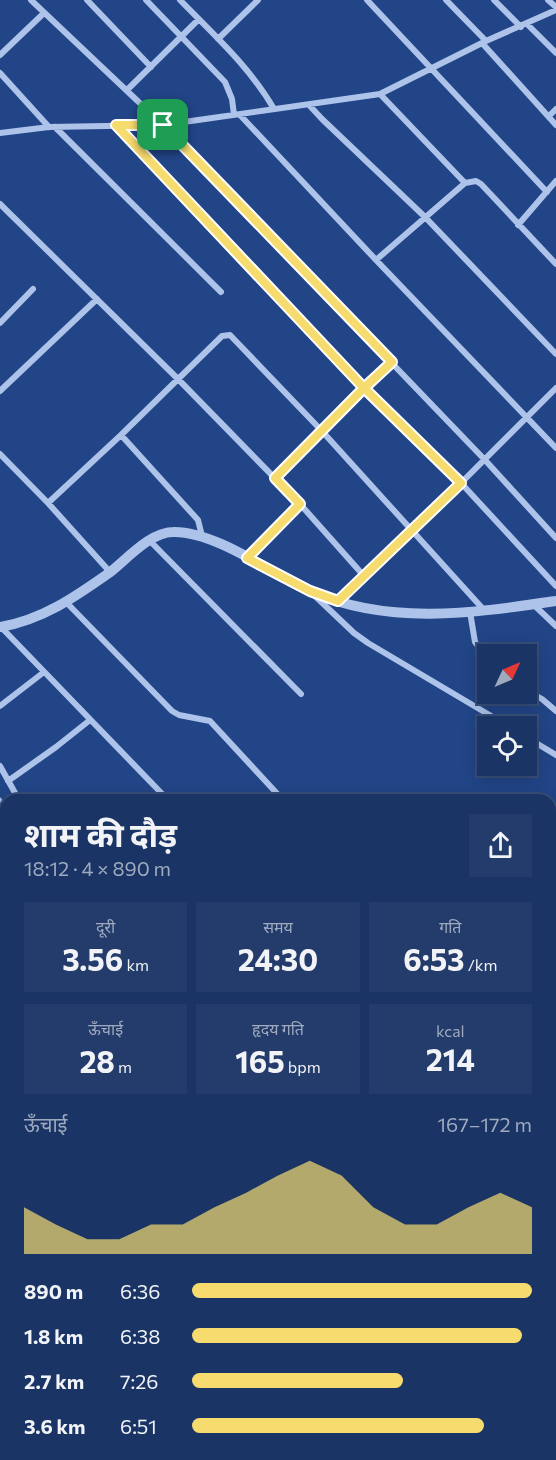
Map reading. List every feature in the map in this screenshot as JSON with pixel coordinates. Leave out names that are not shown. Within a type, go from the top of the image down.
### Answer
[{"type":"street","points":[[31,0],[163,125],[392,362],[556,538]]},
{"type":"street","points":[[87,0],[151,67]]},
{"type":"street","points":[[146,0],[225,82],[237,115],[556,448]]},
{"type":"street","points":[[180,0],[246,69],[274,108]]},
{"type":"street","points":[[218,39],[257,0]]},
{"type":"street","points":[[367,0],[547,192]]},
{"type":"street","points":[[446,0],[556,125]]},
{"type":"street","points":[[494,0],[556,52]]},
{"type":"street","points":[[0,133],[52,127],[163,125],[380,94],[556,8],[548,0]]},
{"type":"street","points":[[0,55],[44,13]]},
{"type":"street","points":[[126,90],[199,19]]},
{"type":"street","points":[[0,72],[52,127],[221,292]]},
{"type":"street","points":[[380,94],[465,183]]},
{"type":"street","points":[[309,105],[425,217],[556,354]]},
{"type":"street","points":[[549,116],[556,109]]},
{"type":"street","points":[[116,125],[364,388],[461,483],[556,586]]},
{"type":"street","points":[[376,260],[465,183],[476,181],[556,264]]},
{"type":"street","points":[[518,225],[556,181]]},
{"type":"street","points":[[0,204],[98,299],[275,478],[364,576]]},
{"type":"street","points":[[0,323],[33,289]]},
{"type":"street","points":[[0,391],[98,299]]},
{"type":"street","points":[[48,503],[222,336],[230,335],[321,430],[484,610]]},
{"type":"street","points":[[275,478],[392,362]]},
{"type":"street","points":[[338,601],[485,460],[556,388]]},
{"type":"street","points":[[121,435],[198,520],[202,536]]},
{"type":"street","points":[[0,454],[110,572]]},
{"type":"street","points":[[247,558],[300,504]]},
{"type":"street","points":[[161,793],[0,626],[46,614],[163,534],[173,532],[202,536],[310,591],[338,601],[396,613],[435,615],[556,601]]},
{"type":"street","points":[[150,541],[301,694]]},
{"type":"street","points":[[310,591],[354,633],[368,643],[491,716]]},
{"type":"street","points":[[66,602],[172,711],[179,715],[210,721],[277,794]]},
{"type":"street","points":[[534,604],[556,626]]},
{"type":"street","points":[[470,612],[477,647]]},
{"type":"street","points":[[0,706],[44,672]]},
{"type":"street","points":[[537,696],[556,711]]},
{"type":"street","points":[[9,781],[90,720]]},
{"type":"street","points":[[537,744],[556,755]]},
{"type":"street","points":[[0,766],[16,794]]},
{"type":"route","points":[[163,125],[116,125],[364,388],[461,483],[338,601],[310,591],[247,558],[300,504],[275,478],[364,388],[392,362],[163,125]]}]
